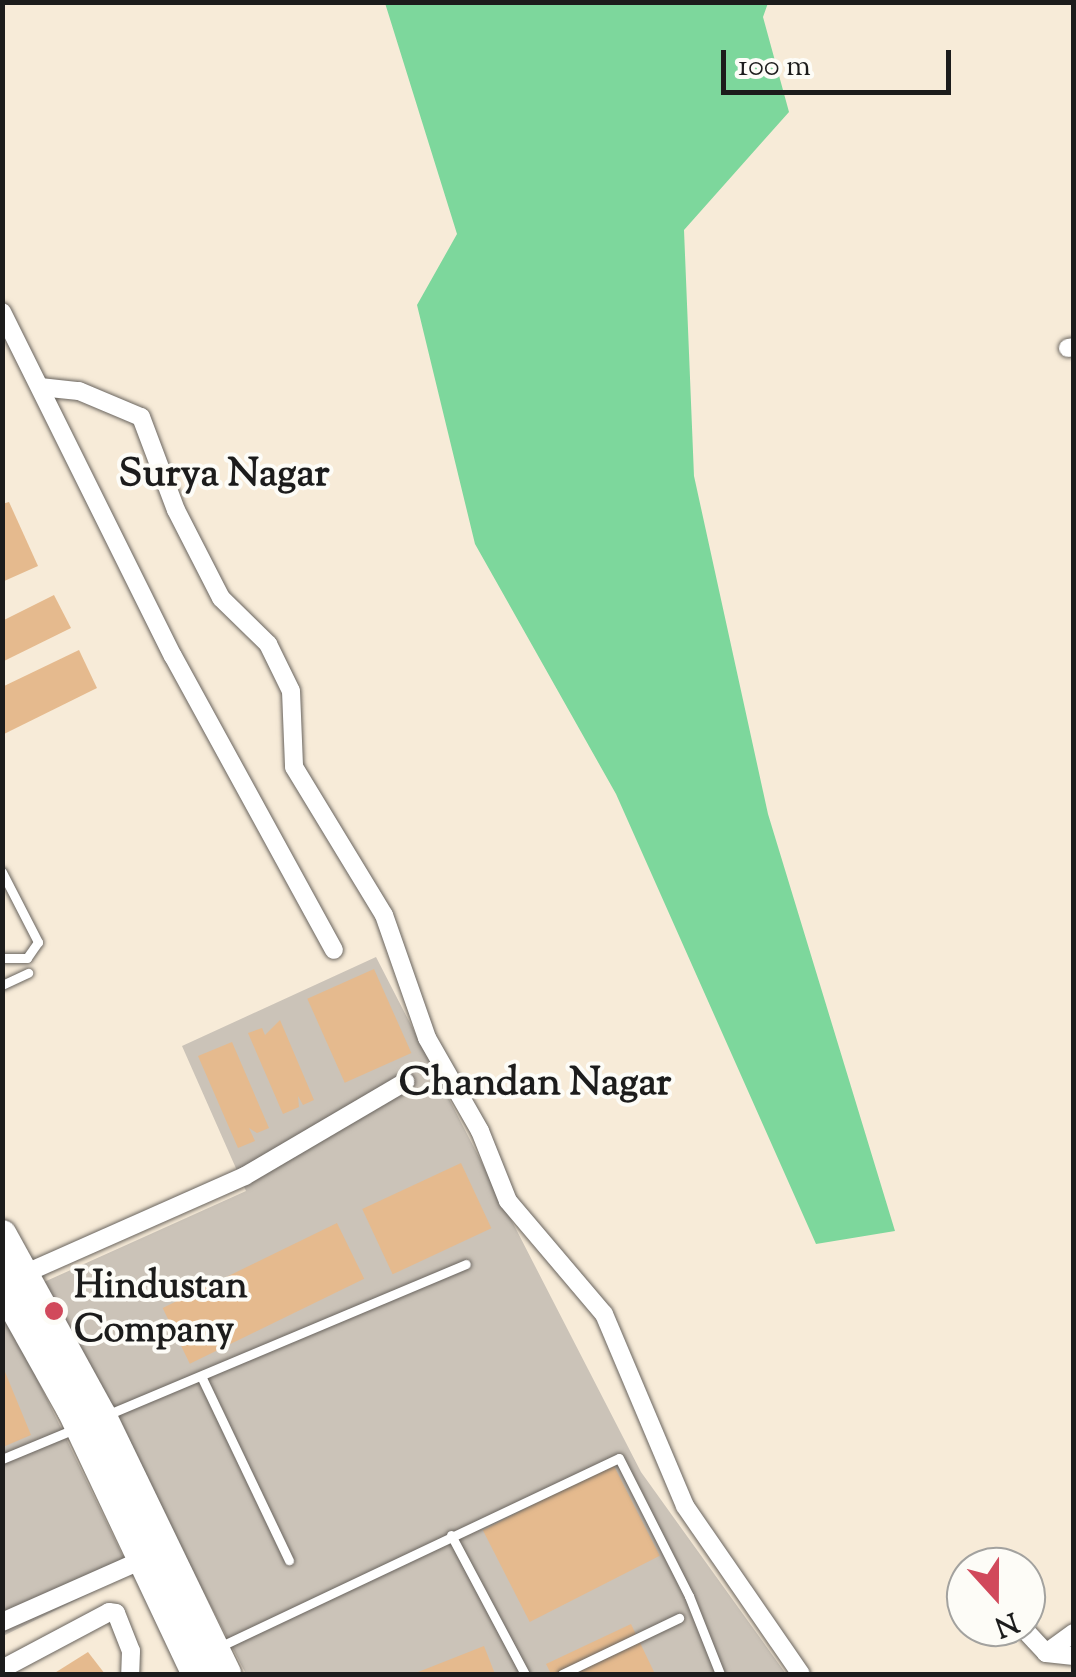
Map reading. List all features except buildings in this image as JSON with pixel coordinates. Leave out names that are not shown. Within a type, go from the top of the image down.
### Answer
[{"type":"main road","points":[[2,1235],[9,1281],[90,1422],[212,1666]]},
{"type":"main road","points":[[90,1422],[144,1560],[212,1666]]},
{"type":"street","points":[[2,312],[173,656],[334,950]]},
{"type":"street","points":[[40,387],[79,391],[141,417],[176,510],[221,598],[268,644],[291,691],[294,768],[384,916],[427,1038],[480,1131],[508,1200],[604,1314],[685,1506],[801,1674]]},
{"type":"street","points":[[9,1281],[246,1176],[405,1082]]},
{"type":"street","points":[[2,1622],[144,1560]]},
{"type":"street","points":[[2,1669],[109,1612],[116,1614],[131,1652],[130,1674]]},
{"type":"street","points":[[1046,1653],[1074,1633]]},
{"type":"street","points":[[1040,1647],[1046,1653],[1074,1656]]},
{"type":"lane","points":[[2,872],[38,942],[27,958],[3,957]]},
{"type":"lane","points":[[2,985],[28,973]]},
{"type":"lane","points":[[2,1459],[466,1264]]},
{"type":"lane","points":[[202,1378],[289,1560]]},
{"type":"lane","points":[[212,1666],[451,1535],[619,1458],[690,1596],[720,1674]]},
{"type":"lane","points":[[451,1535],[525,1674]]},
{"type":"lane","points":[[562,1674],[679,1618]]},
{"type":"shaded area","points":[[376,957],[641,1472],[786,1674],[246,1674],[44,1282],[246,1191],[182,1046]]},
{"type":"shaded area","points":[[2,1306],[131,1573],[3,1636],[2,1636]]},
{"type":"green space","points":[[385,3],[768,3],[763,17],[789,112],[684,230],[694,476],[768,814],[895,1231],[816,1244],[616,794],[475,544],[417,305],[457,234]]},
{"type":"place","name":"Hindustan Company","points":[[54,1311]]},
{"type":"district","name":"Surya Nagar","points":[[224,476]]},
{"type":"district","name":"Chandan Nagar","points":[[535,1085]]}]
